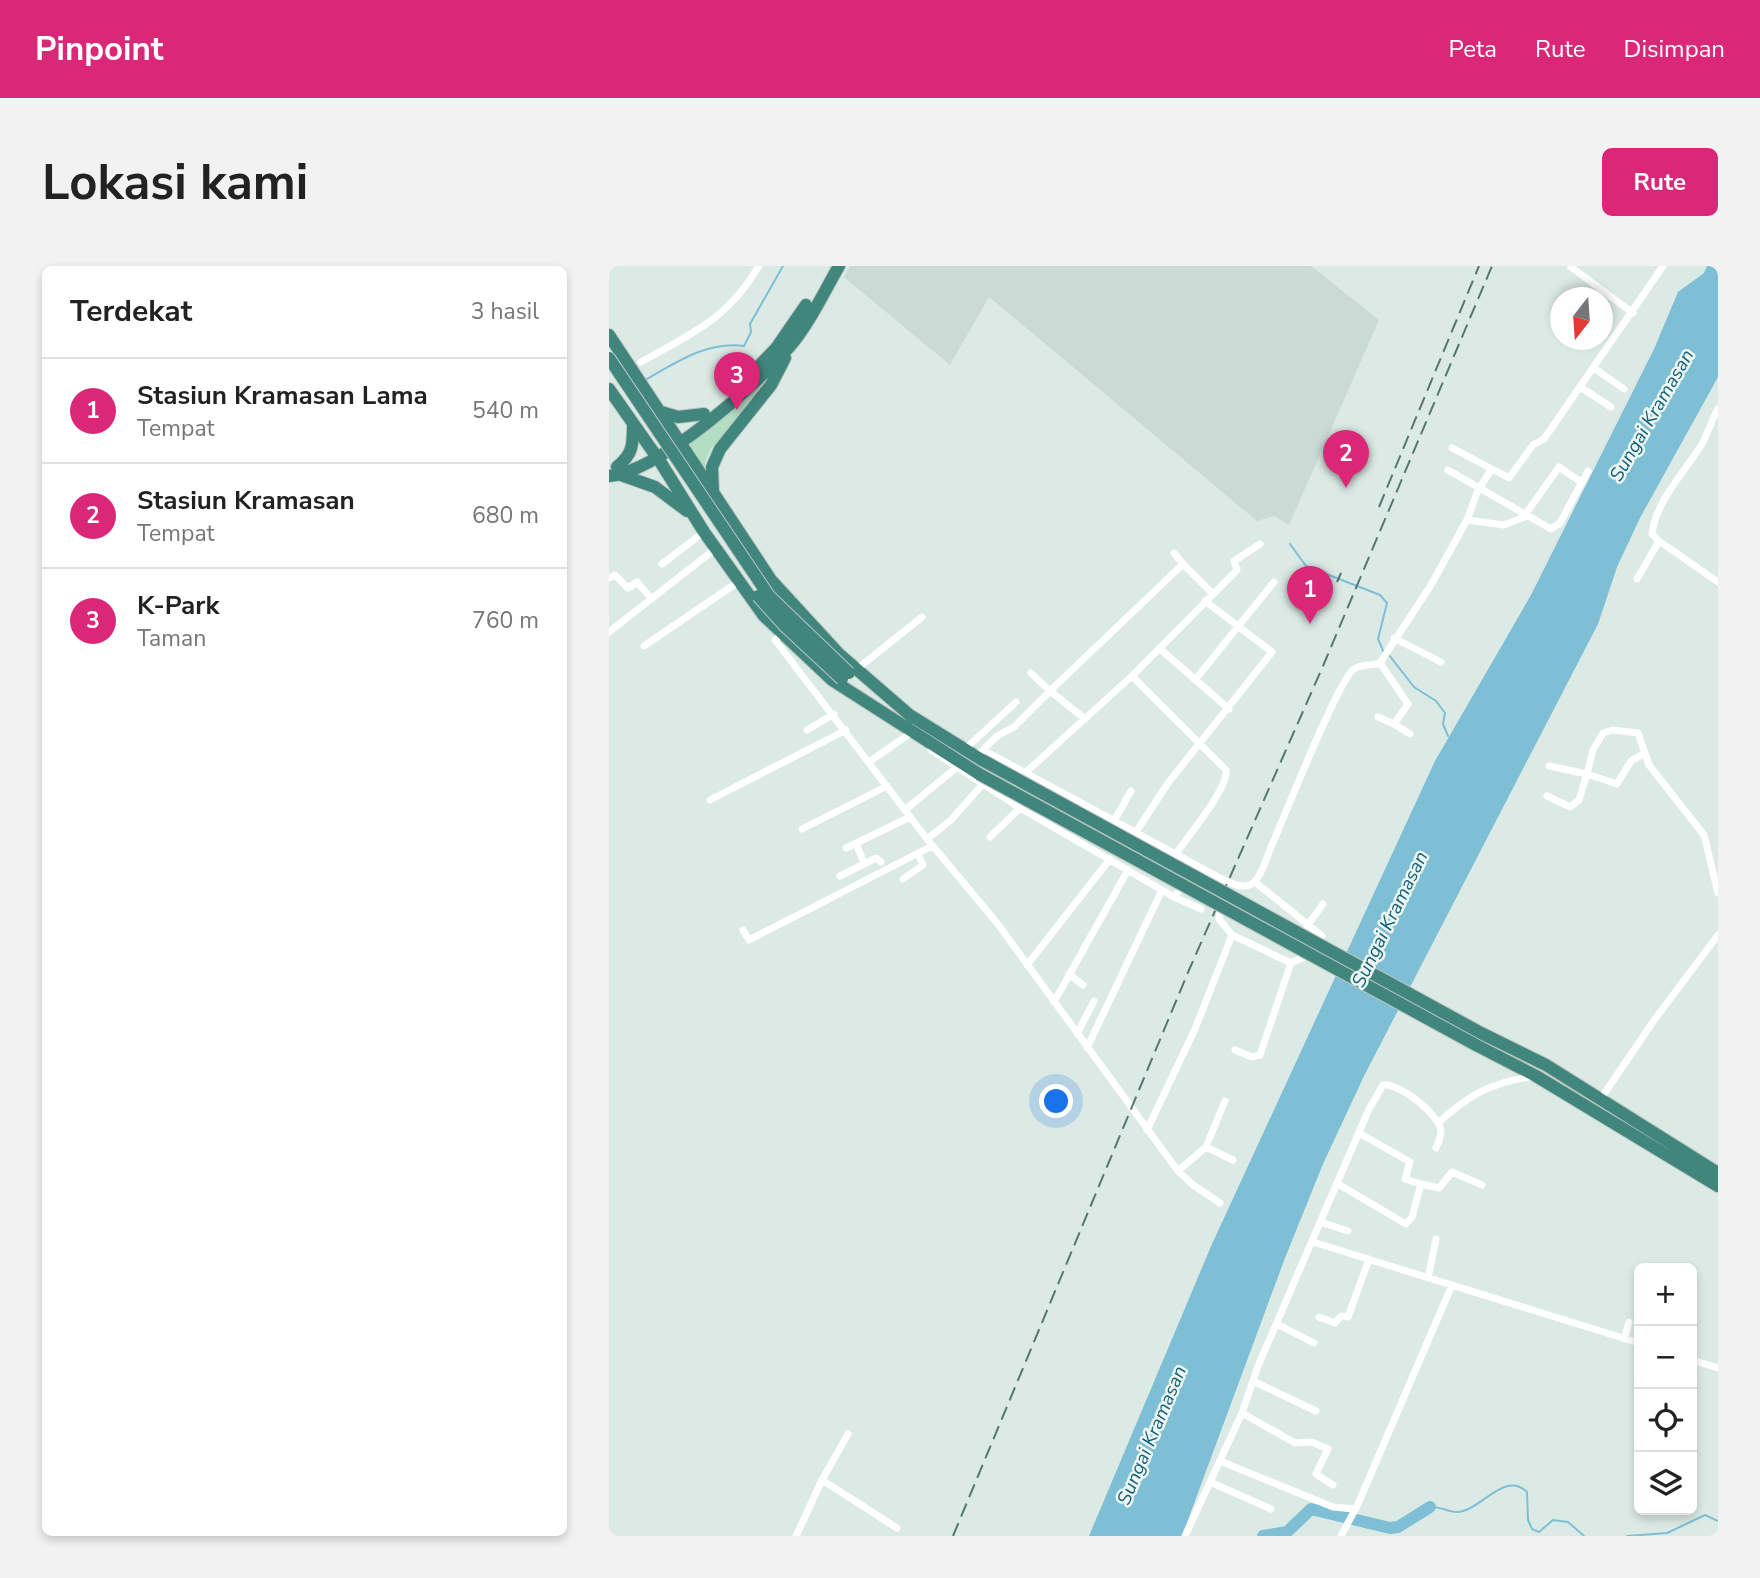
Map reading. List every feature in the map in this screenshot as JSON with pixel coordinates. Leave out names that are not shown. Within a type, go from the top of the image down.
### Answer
[{"type":"highway","points":[[677,437],[736,390],[777,346],[830,266]]},
{"type":"highway","points":[[714,497],[712,467],[720,449],[771,384],[839,266]]},
{"type":"highway","points":[[609,335],[771,580],[849,673]]},
{"type":"highway","points":[[613,471],[651,453],[747,389],[793,342]]},
{"type":"highway","points":[[609,358],[769,596],[849,673]]},
{"type":"highway","points":[[609,373],[759,597],[910,728],[976,754],[1479,1039],[1718,1186]]},
{"type":"highway","points":[[609,389],[738,582],[782,634],[832,680],[910,728],[981,779],[1479,1039],[1537,1060],[1718,1173]]},
{"type":"highway","points":[[654,405],[678,417],[704,414]]},
{"type":"highway","points":[[613,471],[633,448],[630,420]]},
{"type":"highway","points":[[613,471],[655,487],[700,526]]},
{"type":"street","points":[[641,362],[718,318],[736,299],[759,266]]},
{"type":"street","points":[[1452,448],[1509,478],[1533,445],[1543,439],[1633,313],[1663,266]]},
{"type":"street","points":[[1571,267],[1633,313]]},
{"type":"street","points":[[1594,368],[1624,389]]},
{"type":"street","points":[[1580,387],[1611,407]]},
{"type":"street","points":[[1718,409],[1703,442],[1678,477],[1654,524],[1652,534],[1718,582]]},
{"type":"street","points":[[1467,520],[1504,525],[1526,515],[1559,467],[1581,482]]},
{"type":"street","points":[[1448,470],[1478,490],[1554,528],[1560,523],[1588,471]]},
{"type":"street","points":[[976,754],[1025,773],[1227,882],[1237,886],[1249,886],[1255,882],[1343,685],[1355,668],[1382,660],[1431,585],[1467,520],[1478,490],[1491,470]]},
{"type":"street","points":[[662,564],[700,526]]},
{"type":"street","points":[[1637,579],[1659,541]]},
{"type":"street","points":[[1025,773],[1132,676],[1237,570],[1234,561],[1260,544]]},
{"type":"street","points":[[609,632],[715,549]]},
{"type":"street","points":[[1174,553],[1213,594]]},
{"type":"street","points":[[976,754],[997,736],[1014,727],[1183,564]]},
{"type":"street","points":[[609,578],[615,575],[628,588],[638,582],[652,599]]},
{"type":"street","points":[[644,646],[738,582]]},
{"type":"street","points":[[1195,680],[1274,582]]},
{"type":"street","points":[[1136,832],[1168,783],[1272,652],[1205,601]]},
{"type":"street","points":[[849,673],[922,617]]},
{"type":"street","points":[[782,634],[775,640],[930,842],[997,923],[1178,1171],[1220,1203]]},
{"type":"street","points":[[1394,638],[1441,662]]},
{"type":"street","points":[[1159,648],[1229,709]]},
{"type":"street","points":[[1382,660],[1407,700],[1406,708],[1394,724]]},
{"type":"street","points":[[1031,673],[1085,719]]},
{"type":"street","points":[[1132,676],[1201,742],[1226,770],[1226,780],[1176,854]]},
{"type":"street","points":[[976,754],[1016,702]]},
{"type":"street","points":[[807,730],[834,714]]},
{"type":"street","points":[[1378,717],[1410,734]]},
{"type":"street","points":[[869,762],[910,728],[957,767],[981,779],[1020,808],[1174,897],[1201,909]]},
{"type":"street","points":[[710,800],[846,730]]},
{"type":"street","points":[[1547,796],[1570,807],[1576,804],[1593,750],[1607,731],[1639,733],[1643,754],[1649,765],[1704,835],[1718,893]]},
{"type":"street","points":[[1549,766],[1587,774],[1610,785],[1617,784],[1632,761],[1643,754]]},
{"type":"street","points":[[846,848],[908,813],[957,767]]},
{"type":"street","points":[[743,930],[749,940],[918,853],[951,820],[981,779]]},
{"type":"street","points":[[802,829],[887,786]]},
{"type":"street","points":[[1114,821],[1131,791]]},
{"type":"street","points":[[990,837],[1020,808]]},
{"type":"street","points":[[856,843],[865,863]]},
{"type":"street","points":[[903,879],[923,865],[918,853]]},
{"type":"street","points":[[1712,864],[1718,854]]},
{"type":"street","points":[[840,876],[877,858],[881,862]]},
{"type":"street","points":[[1027,965],[1110,859]]},
{"type":"street","points":[[1174,897],[1198,865]]},
{"type":"street","points":[[1054,1002],[1128,870]]},
{"type":"street","points":[[1227,882],[1219,915],[1232,935],[1291,963],[1306,959],[1323,939],[1255,882]]},
{"type":"street","points":[[1087,1048],[1162,890]]},
{"type":"street","points":[[1307,926],[1323,904]]},
{"type":"street","points":[[1147,1130],[1195,1029],[1232,935]]},
{"type":"street","points":[[1600,1100],[1655,1019],[1718,935]]},
{"type":"street","points":[[1235,1051],[1256,1057],[1262,1052],[1291,963]]},
{"type":"street","points":[[1069,974],[1083,985]]},
{"type":"street","points":[[1077,1034],[1094,1001]]},
{"type":"street","points":[[1438,1123],[1468,1097],[1483,1089],[1496,1083],[1536,1076]]},
{"type":"street","points":[[1185,1536],[1242,1413],[1253,1381],[1375,1096],[1385,1084],[1419,1101],[1438,1123],[1441,1133],[1436,1148]]},
{"type":"street","points":[[1178,1171],[1206,1147],[1225,1101]]},
{"type":"street","points":[[1359,1133],[1410,1162],[1405,1179],[1439,1188],[1452,1172],[1482,1185]]},
{"type":"street","points":[[1206,1147],[1233,1160]]},
{"type":"street","points":[[1338,1184],[1406,1224],[1412,1217],[1421,1184]]},
{"type":"street","points":[[1320,1222],[1347,1231]]},
{"type":"street","points":[[1428,1278],[1436,1239]]},
{"type":"street","points":[[1313,1242],[1634,1342]]},
{"type":"street","points":[[1319,1317],[1336,1323],[1341,1316],[1349,1317],[1369,1259]]},
{"type":"street","points":[[1342,1536],[1452,1285]]},
{"type":"street","points":[[1624,1339],[1629,1322]]},
{"type":"street","points":[[1277,1324],[1314,1343]]},
{"type":"street","points":[[1697,1362],[1718,1368]]},
{"type":"street","points":[[1253,1381],[1317,1411]]},
{"type":"street","points":[[1242,1413],[1296,1443],[1312,1442],[1337,1454]]},
{"type":"street","points":[[796,1536],[822,1480],[848,1434]]},
{"type":"street","points":[[1328,1450],[1316,1474],[1333,1485]]},
{"type":"street","points":[[1220,1461],[1333,1507],[1353,1511]]},
{"type":"street","points":[[822,1480],[897,1528]]},
{"type":"street","points":[[1210,1482],[1271,1509]]},
{"type":"shaded area","points":[[850,266],[1311,266],[1379,320],[1289,525],[1274,516],[1257,521],[989,297],[950,365],[844,277]]},
{"type":"green space","points":[[776,366],[757,395],[711,449],[705,462],[705,476],[685,442]]},
{"type":"water","name":"Sungai Kramasan","points":[[1707,266],[1718,266],[1718,377],[1640,518],[1617,567],[1598,624],[1364,1076],[1323,1164],[1285,1258],[1182,1536],[1089,1536],[1212,1244],[1435,761],[1531,595],[1654,349],[1678,292],[1704,273]]},
{"type":"waterway","points":[[645,380],[693,354],[717,347],[744,346],[751,332],[750,324],[783,266]]},
{"type":"waterway","points":[[1290,544],[1306,566],[1380,595],[1387,603],[1378,639],[1384,653]]},
{"type":"waterway","points":[[1389,655],[1414,687],[1436,701],[1445,713],[1443,724],[1448,736]]},
{"type":"waterway","points":[[1430,1507],[1453,1512],[1466,1510],[1501,1488],[1518,1487],[1527,1492],[1528,1520],[1532,1529],[1539,1532],[1553,1520],[1568,1522],[1584,1536]]},
{"type":"waterway","points":[[1263,1536],[1287,1532],[1311,1509],[1390,1528],[1398,1527],[1430,1507]]},
{"type":"waterway","points":[[1627,1536],[1667,1533],[1705,1515],[1718,1521]]},
{"type":"railway","points":[[1379,507],[1479,266]]},
{"type":"railway","points":[[953,1536],[1189,970],[1323,666],[1492,266]]},
{"type":"railway","points":[[1337,582],[1341,573]]},
{"type":"place","name":"K-Park","points":[[737,410]]},
{"type":"place","name":"Stasiun Kramasan","points":[[1346,488]]},
{"type":"place","name":"Stasiun Kramasan Lama","points":[[1310,624]]}]
